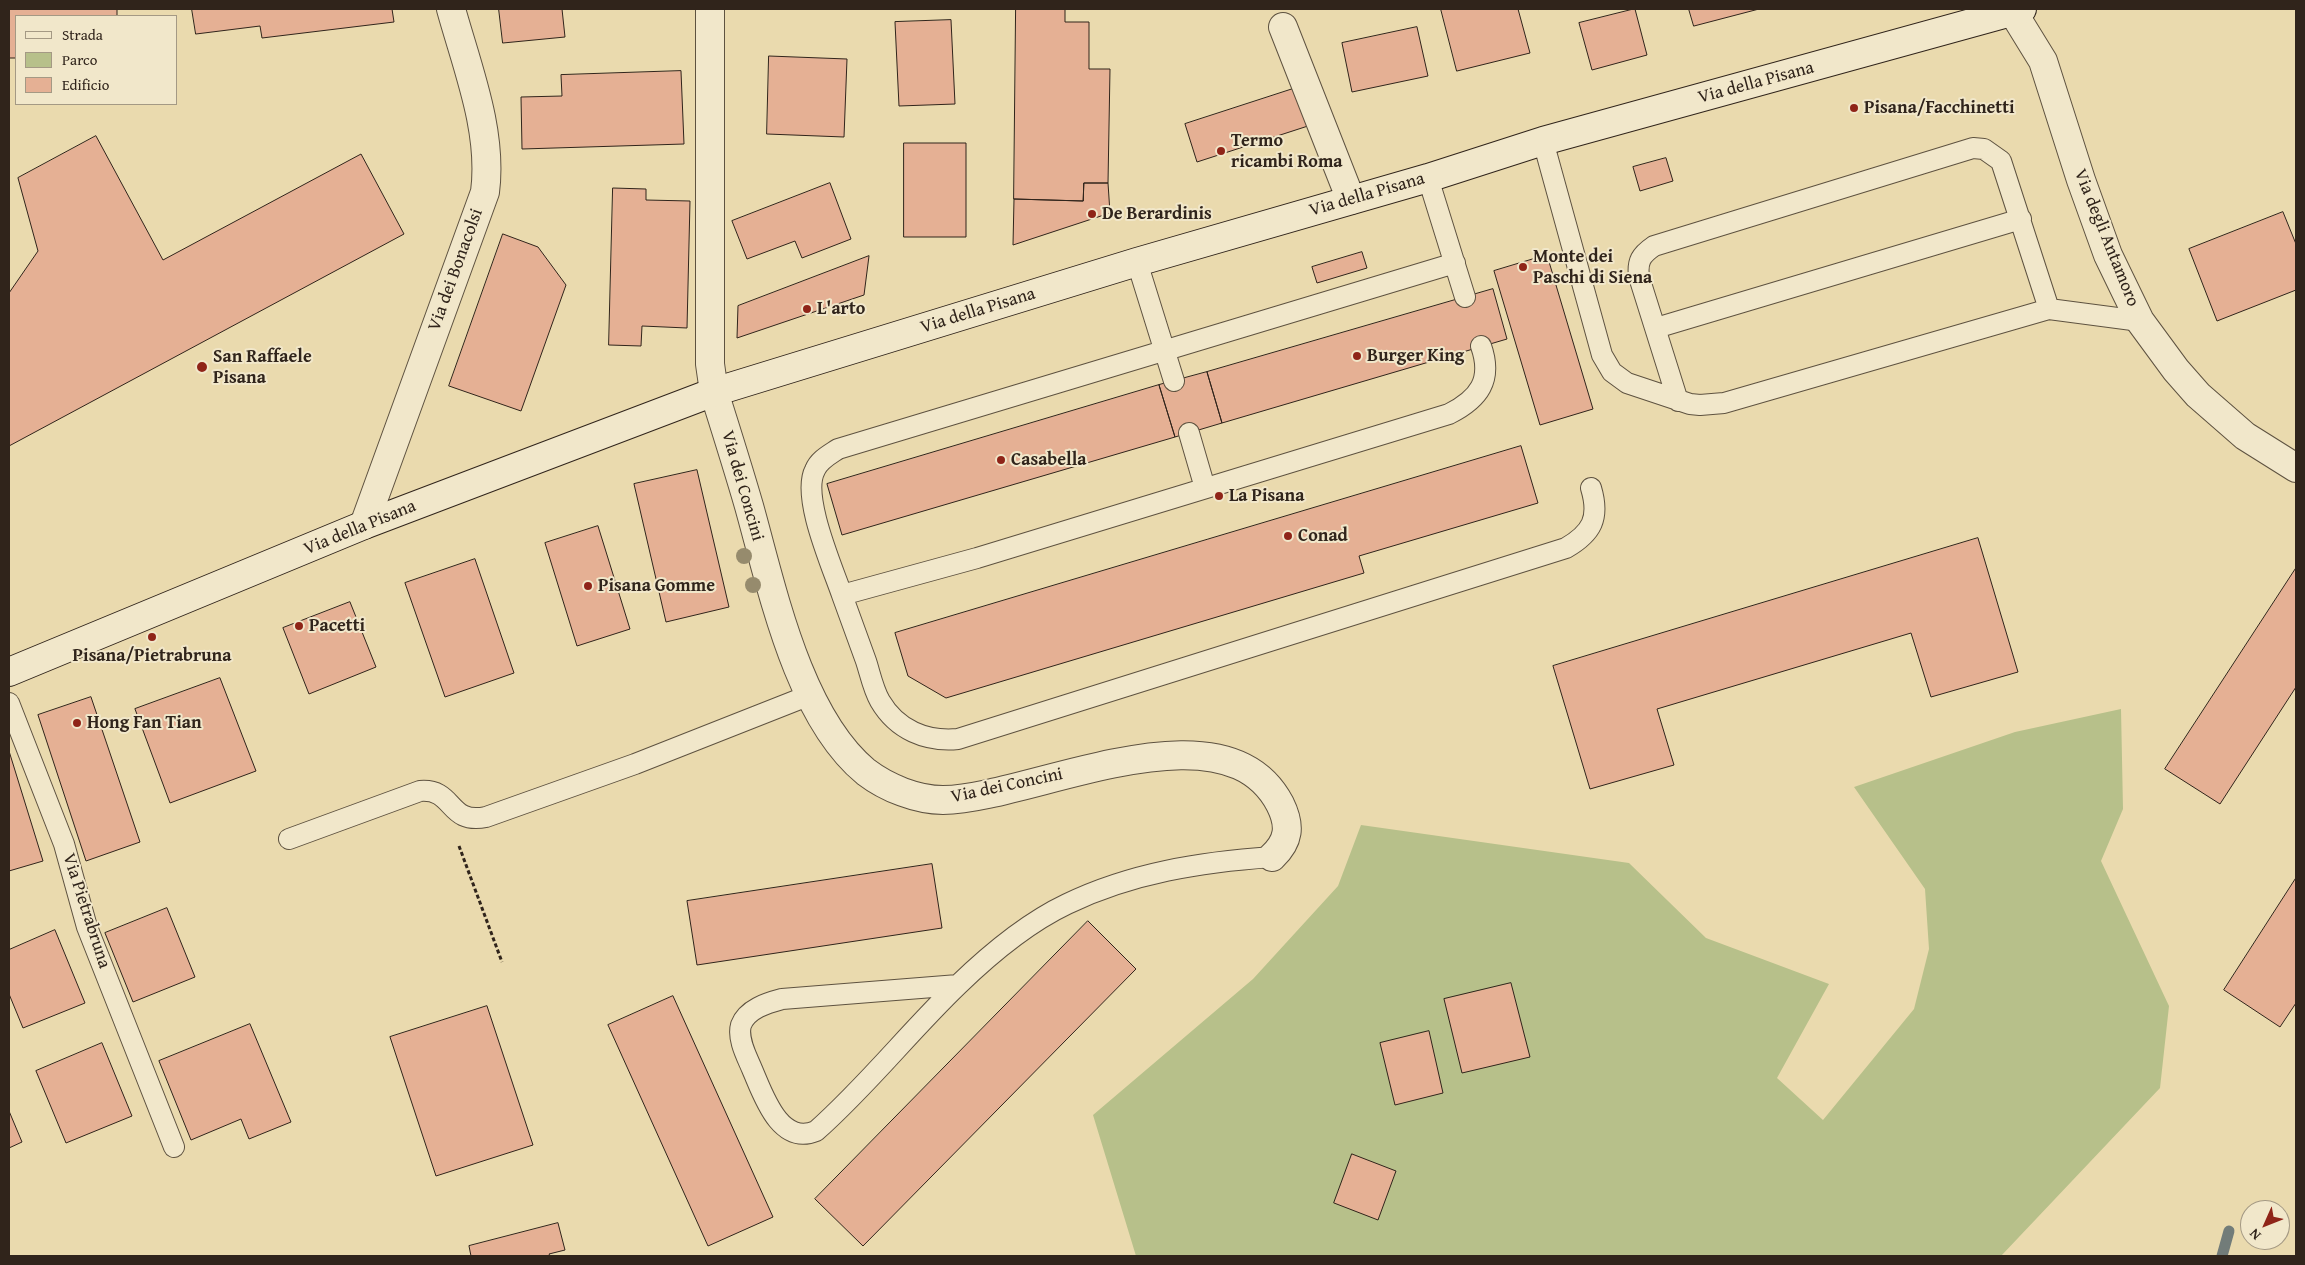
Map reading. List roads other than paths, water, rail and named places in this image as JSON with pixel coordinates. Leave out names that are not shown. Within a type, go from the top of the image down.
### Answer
[{"type":"street","name":"Via dei Bonacolsi","points":[[364,525],[485,192],[487,168],[482,125],[450,9]]},
{"type":"street","points":[[710,9],[710,364],[714,392]]},
{"type":"street","name":"Via della Pisana","points":[[9,672],[364,525],[714,392],[1137,262],[1428,178],[1542,141],[2015,10]]},
{"type":"street","name":"Via degli Antamoro","points":[[2015,10],[2043,61],[2081,180],[2108,255],[2140,321],[2171,363],[2198,395],[2245,436],[2296,468]]},
{"type":"street","points":[[1283,26],[1351,200]]},
{"type":"street","name":"Via dei Concini","points":[[714,392],[772,589],[810,694],[827,726],[852,760],[881,782],[894,789],[926,798],[968,798],[1103,766],[1177,754],[1206,756],[1230,762],[1250,772],[1280,804],[1285,817],[1286,840],[1272,857]]},
{"type":"lane","points":[[1542,141],[1602,355],[1612,372],[1626,383],[1678,401],[1700,405],[1724,403],[2049,309],[2140,321]]},
{"type":"lane","points":[[1678,401],[1638,268],[1639,259],[1654,246],[1973,148],[1984,149],[2001,161],[2049,309]]},
{"type":"lane","points":[[1428,178],[1465,297]]},
{"type":"lane","points":[[1656,328],[2021,219]]},
{"type":"lane","points":[[1137,262],[1174,381]]},
{"type":"lane","points":[[1455,263],[838,449],[822,460],[815,468],[810,484],[811,501],[842,595],[880,700],[889,712],[910,731],[925,738],[942,741],[958,739],[1566,548],[1580,540],[1590,529],[1594,516],[1595,501],[1591,488]]},
{"type":"lane","points":[[842,595],[977,558],[1449,414],[1462,407],[1480,390],[1484,380],[1485,368],[1481,346]]},
{"type":"lane","points":[[1189,433],[1205,488]]},
{"type":"lane","points":[[289,839],[420,791],[438,793],[444,797],[457,813],[466,818],[486,817],[635,764],[810,694]]},
{"type":"lane","name":"Via Pietrabruna","points":[[9,703],[64,844],[87,927],[174,1147]]},
{"type":"lane","points":[[958,985],[782,999],[755,1009],[741,1025],[741,1038],[767,1105],[784,1126],[796,1132],[808,1134],[816,1131],[958,985],[1012,939],[1065,905],[1091,893],[1175,868],[1216,861],[1272,857]]},
{"type":"waterway","points":[[2222,1256],[2229,1231]]},
{"type":"place","name":"Pisana/Facchinetti","points":[[1854,108]]},
{"type":"place","name":"Termo ricambi Roma","points":[[1221,151]]},
{"type":"place","name":"De Berardinis","points":[[1092,214]]},
{"type":"place","name":"Monte dei Paschi di Siena","points":[[1523,267]]},
{"type":"place","name":"L'arto","points":[[807,309]]},
{"type":"place","name":"Burger King","points":[[1357,356]]},
{"type":"place","name":"San Raffaele Pisana","points":[[202,367]]},
{"type":"place","name":"Casabella","points":[[1001,460]]},
{"type":"place","name":"La Pisana","points":[[1219,496]]},
{"type":"place","name":"Conad","points":[[1288,536]]},
{"type":"place","name":"Pisana Gomme","points":[[588,586]]},
{"type":"place","name":"Pacetti","points":[[299,626]]},
{"type":"place","name":"Pisana/Pietrabruna","points":[[152,637]]},
{"type":"place","name":"Hong Fan Tian","points":[[77,723]]}]
